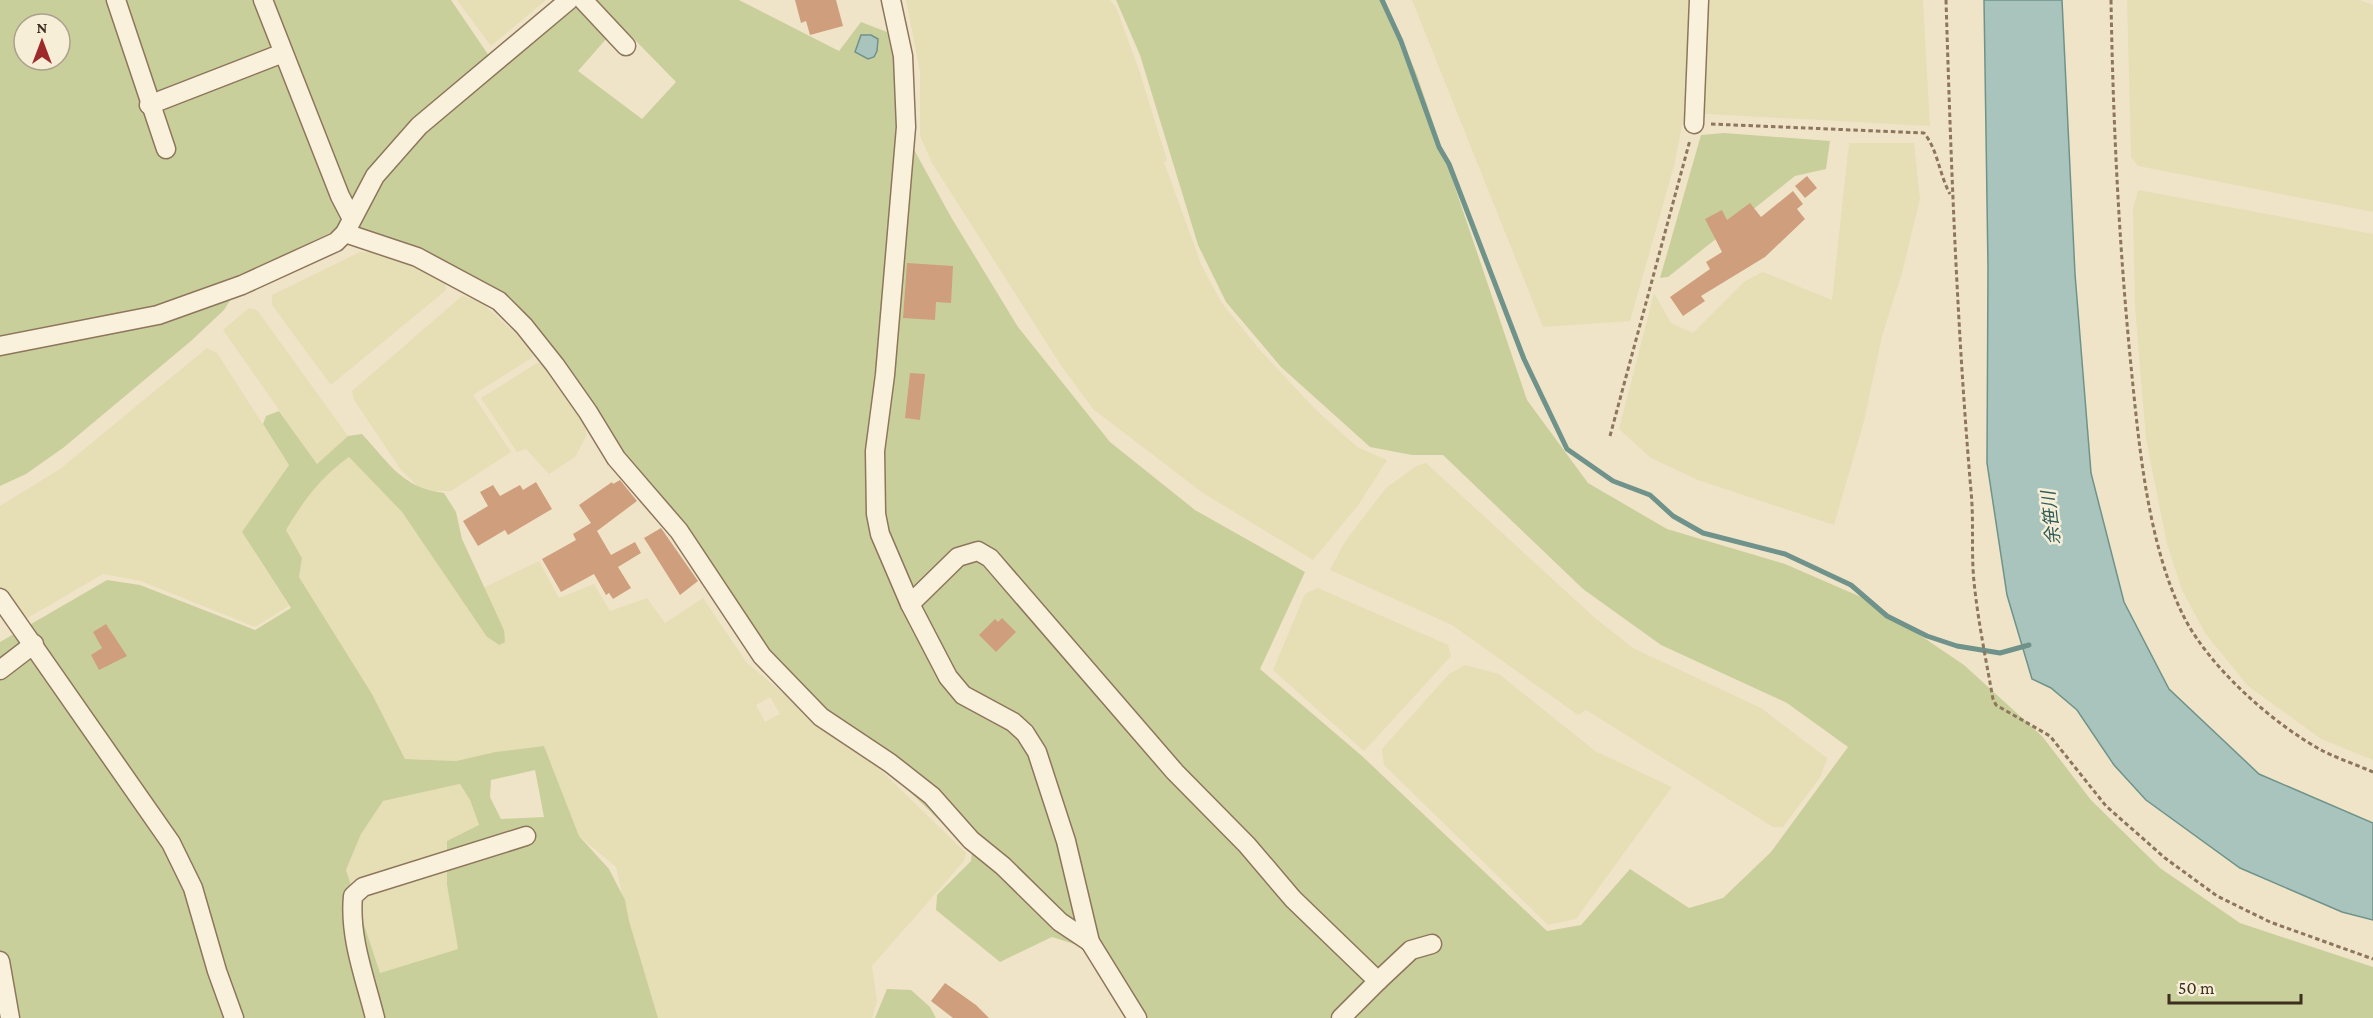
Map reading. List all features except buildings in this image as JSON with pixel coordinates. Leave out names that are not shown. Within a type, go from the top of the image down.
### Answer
[{"type":"street","points":[[116,0],[149,105],[166,149]]},
{"type":"street","points":[[262,0],[340,196],[349,226],[417,257],[499,301],[524,326],[555,365],[616,458],[679,531],[762,656],[821,717],[890,763],[932,796],[971,840],[1003,866],[1060,922],[1090,942]]},
{"type":"street","points":[[0,346],[158,315],[242,285],[323,249],[349,226],[375,176],[419,126],[569,0]]},
{"type":"street","points":[[583,0],[626,46]]},
{"type":"street","points":[[891,0],[903,56],[906,127],[885,375],[874,451],[876,514],[888,557],[948,677],[963,695],[1013,722],[1025,733],[1037,752],[1066,840],[1090,942],[1137,1018]]},
{"type":"street","points":[[1694,124],[1699,0]]},
{"type":"street","points":[[149,105],[284,53]]},
{"type":"street","points":[[910,604],[958,557],[978,551],[990,558],[1175,772],[1247,845],[1301,908],[1378,981]]},
{"type":"street","points":[[0,598],[171,843],[193,888],[217,971],[234,1018]]},
{"type":"street","points":[[0,670],[34,644]]},
{"type":"street","points":[[368,1016],[351,912],[353,896],[363,887],[526,836]]},
{"type":"street","points":[[1341,1018],[1411,950],[1432,944]]},
{"type":"street","points":[[0,961],[10,1018]]},
{"type":"path","points":[[1946,0],[1951,196],[1961,372],[1972,502],[1970,539],[1974,584],[1993,699],[1996,705],[2050,736],[2106,806],[2165,858],[2217,896],[2270,922],[2373,959]]},
{"type":"path","points":[[2110,0],[2119,219],[2128,331],[2138,437],[2163,567],[2185,619],[2221,669],[2263,711],[2323,751],[2373,772]]},
{"type":"path","points":[[1610,436],[1694,124],[1924,133],[1933,143],[1941,176],[1951,196]]},
{"type":"shaded area","points":[[457,0],[546,0],[491,46]]},
{"type":"shaded area","points":[[906,0],[1110,0],[1116,7],[1139,70],[1167,160],[1164,162],[1201,264],[1221,302],[1259,349],[1315,409],[1357,447],[1387,460],[1359,504],[1313,560],[1203,493],[1093,409],[1060,364],[932,163],[920,136],[920,72]]},
{"type":"shaded area","points":[[1412,0],[1923,0],[1930,126],[1708,114],[1684,116],[1674,166],[1630,321],[1543,327]]},
{"type":"shaded area","points":[[2127,0],[2360,0],[2373,5],[2373,212],[2138,166],[2131,157]]},
{"type":"shaded area","points":[[1849,143],[1914,143],[1920,199],[1902,273],[1882,336],[1864,421],[1834,525],[1698,480],[1651,458],[1619,429],[1654,293],[1671,323],[1693,333],[1745,281],[1763,272],[1832,300]]},
{"type":"shaded area","points":[[2138,190],[2373,234],[2373,760],[2321,739],[2248,686],[2205,633],[2182,590],[2167,544],[2146,439],[2135,307],[2133,209]]},
{"type":"shaded area","points":[[360,252],[380,252],[445,281],[446,290],[331,385],[272,305],[272,295]]},
{"type":"shaded area","points":[[462,296],[481,302],[528,345],[533,357],[473,395],[511,452],[451,491],[423,491],[401,470],[354,400],[352,391]]},
{"type":"shaded area","points":[[249,308],[257,310],[348,436],[317,464],[223,330]]},
{"type":"shaded area","points":[[207,348],[217,353],[289,465],[242,532],[289,606],[255,627],[141,581],[103,574],[24,620],[0,587],[0,506],[60,469]]},
{"type":"shaded area","points":[[537,363],[544,363],[568,397],[584,424],[587,435],[575,457],[549,474],[526,449],[517,452],[481,398]]},
{"type":"shaded area","points":[[349,457],[402,512],[487,637],[498,645],[504,630],[483,588],[539,561],[559,598],[594,584],[610,611],[647,598],[665,623],[703,598],[747,663],[805,711],[864,754],[966,853],[964,861],[872,966],[877,1001],[872,1018],[658,1018],[628,921],[616,867],[579,836],[544,746],[495,752],[456,761],[405,759],[372,694],[299,577],[302,558],[286,530],[307,495],[334,467]],"holes":[[[770,697],[780,714],[765,722],[756,705]]]},
{"type":"shaded area","points":[[1426,463],[1595,618],[1633,648],[1761,708],[1827,758],[1821,776],[1783,827],[1773,827],[1586,710],[1578,715],[1452,625],[1330,570],[1346,540],[1386,488],[1416,466]]},
{"type":"shaded area","points":[[1318,588],[1448,645],[1451,656],[1364,751],[1273,670],[1305,594]]},
{"type":"shaded area","points":[[1465,665],[1499,674],[1595,751],[1672,787],[1576,919],[1548,925],[1384,765],[1382,749],[1449,674]]},
{"type":"shaded area","points":[[461,784],[470,800],[479,826],[447,885],[458,949],[380,973],[346,870],[361,834],[383,801]]},
{"type":"green space","points":[[0,0],[451,0],[498,69],[575,4],[607,38],[578,71],[642,119],[676,82],[596,0],[739,0],[839,51],[861,22],[887,32],[896,71],[901,126],[951,217],[1018,327],[1110,442],[1195,510],[1305,572],[1260,669],[1362,756],[1547,931],[1581,925],[1630,869],[1689,908],[1723,898],[1771,852],[1848,747],[1787,703],[1661,645],[1583,589],[1443,455],[1412,455],[1370,447],[1281,367],[1226,302],[1198,245],[1140,55],[1116,0],[1385,0],[1417,75],[1527,400],[1588,483],[1667,529],[1785,564],[1868,600],[1964,665],[2042,736],[2091,800],[2160,868],[2240,923],[2373,967],[2373,1018],[1143,1018],[1099,948],[1077,945],[1052,937],[1000,962],[936,910],[937,895],[971,861],[972,852],[764,650],[695,542],[477,283],[448,262],[363,230],[338,229],[248,272],[224,310],[191,341],[63,448],[26,474],[0,486]]},
{"type":"green space","points":[[1724,133],[1830,141],[1826,169],[1795,176],[1668,277],[1660,278],[1701,135]]},
{"type":"green space","points":[[279,411],[317,464],[348,436],[362,434],[407,480],[417,486],[444,493],[456,512],[462,539],[504,630],[505,642],[499,645],[487,637],[402,512],[349,457],[313,490],[286,530],[302,558],[299,577],[372,694],[405,759],[456,761],[495,752],[544,746],[579,836],[609,869],[625,900],[629,921],[658,1018],[0,1018],[0,642],[107,580],[140,585],[255,630],[291,608],[242,532],[289,465],[263,424],[266,416]],"holes":[[[535,770],[544,817],[501,819],[490,797],[491,780]],[[460,784],[470,800],[479,825],[447,841],[447,885],[458,949],[380,973],[346,870],[361,834],[383,801]]]},
{"type":"green space","points":[[887,989],[911,990],[930,1007],[936,1018],[875,1018]]},
{"type":"water","name":"余笹川","points":[[1984,0],[2062,0],[2075,274],[2091,473],[2124,602],[2169,689],[2259,774],[2373,823],[2373,920],[2342,912],[2240,868],[2146,800],[2114,765],[2077,710],[2051,688],[2032,679],[2007,595],[1987,463],[1988,267]]},
{"type":"water","points":[[861,35],[871,35],[878,39],[874,57],[868,59],[855,52]]},
{"type":"waterway","points":[[1382,0],[1401,41],[1439,147],[1449,164],[1524,359],[1567,449],[1613,481],[1650,495],[1673,516],[1703,533],[1785,554],[1851,585],[1887,616],[1927,636],[1957,646],[2000,653],[2029,645]]}]
